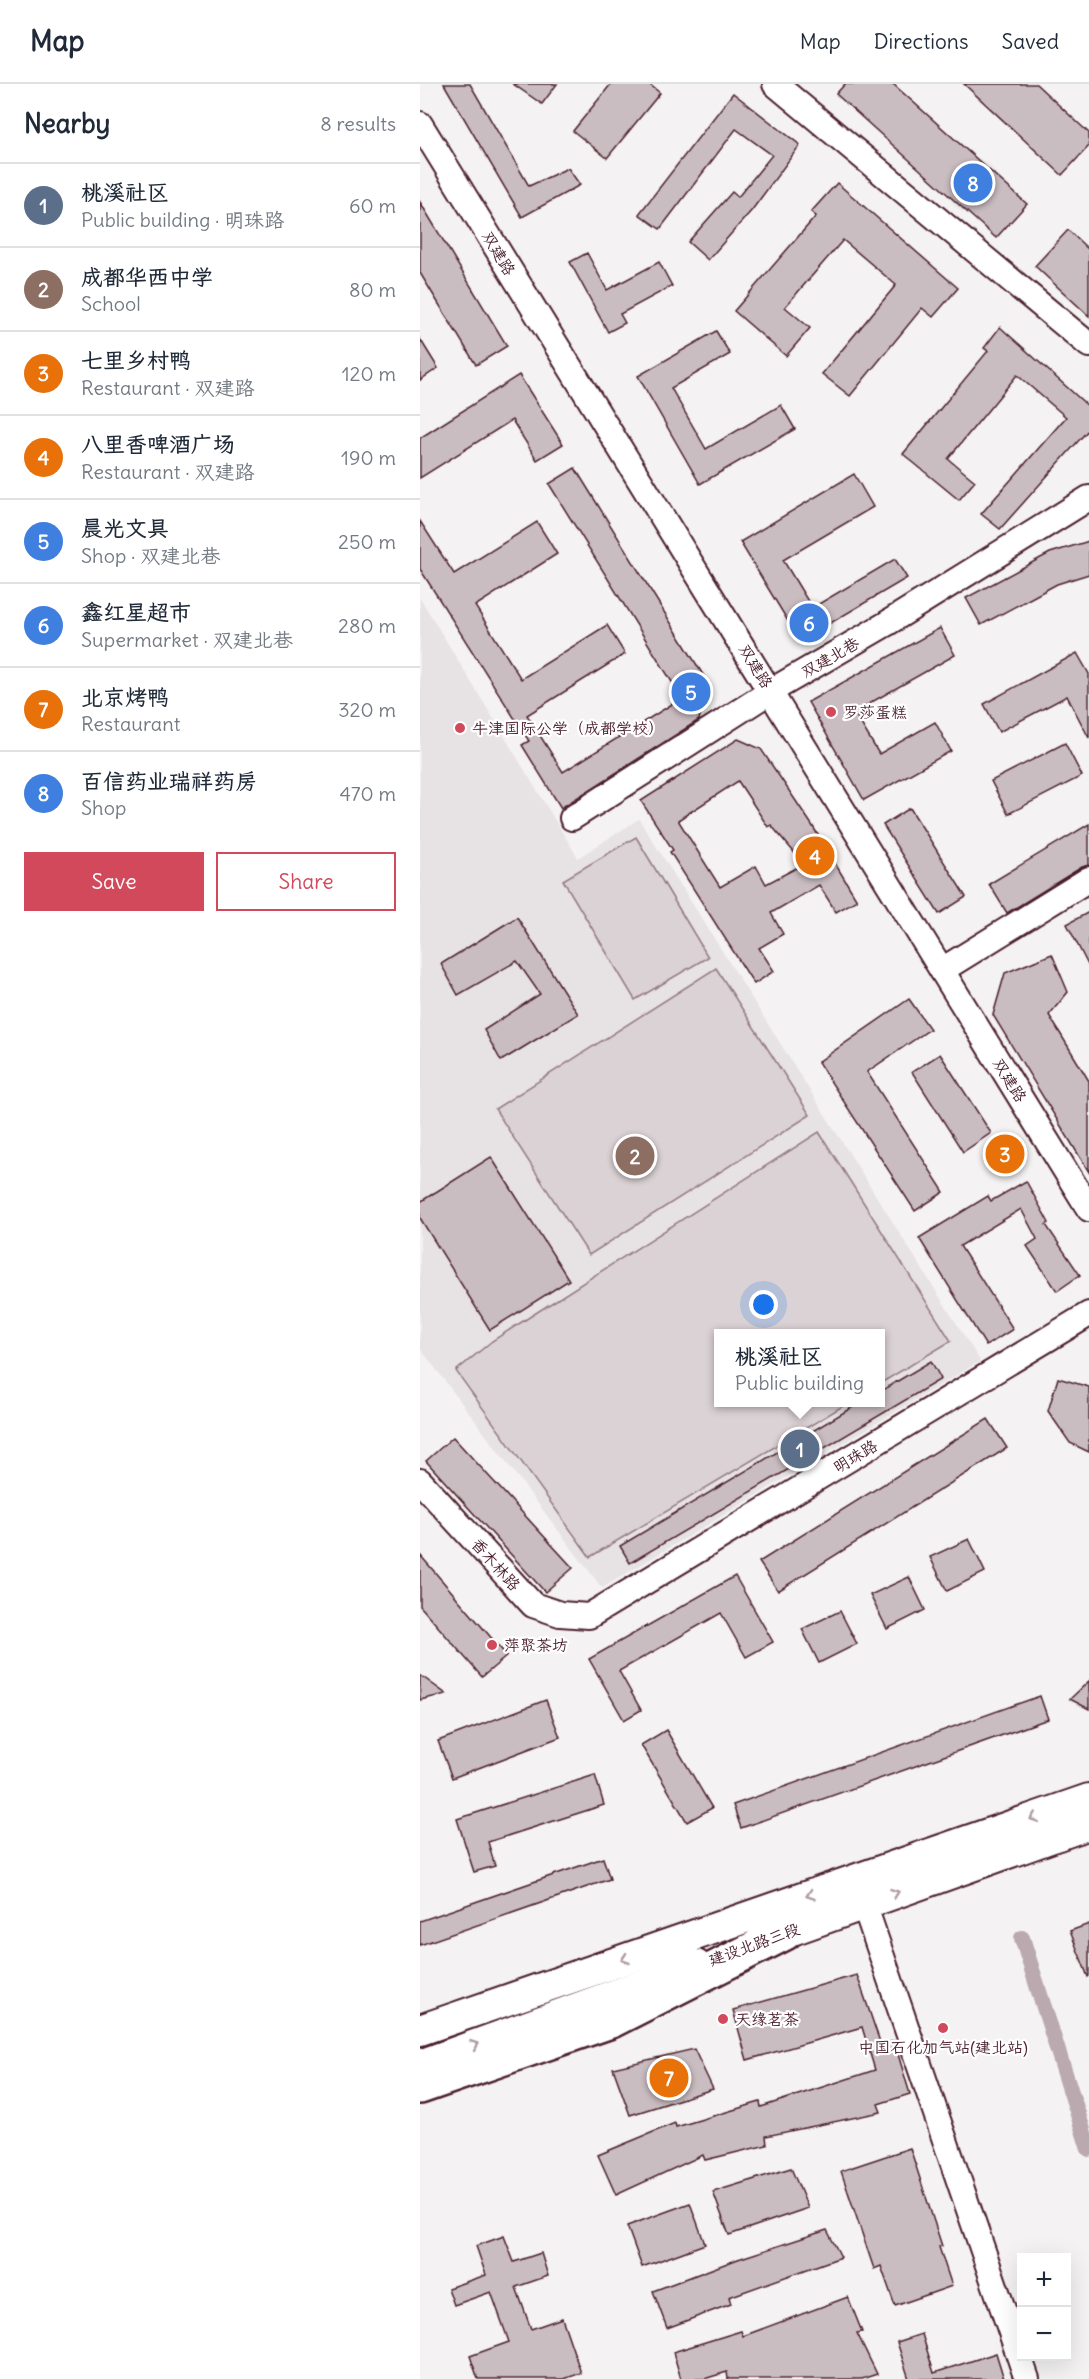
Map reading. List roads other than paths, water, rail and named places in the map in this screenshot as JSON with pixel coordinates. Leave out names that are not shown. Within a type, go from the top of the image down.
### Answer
[{"type":"highway","points":[[420,2087],[611,2021],[785,1933]]},
{"type":"main road","name":"建设北路三段","points":[[420,2030],[1089,1799]]},
{"type":"main road","name":"建设北路三段","points":[[420,2065],[1089,1824]]},
{"type":"street","points":[[775,84],[1089,345]]},
{"type":"street","name":"双建路","points":[[420,124],[1089,1209]]},
{"type":"street","name":"双建北巷","points":[[572,818],[771,691],[886,624],[1089,498]]},
{"type":"street","points":[[942,970],[1089,879]]},
{"type":"street","name":"明珠路","points":[[589,1616],[1089,1314]]},
{"type":"street","name":"香木林路","points":[[420,1481],[533,1605],[560,1614],[589,1616]]},
{"type":"street","points":[[864,1904],[1028,2379]]},
{"type":"waterway","points":[[1022,1938],[1089,2149]]},
{"type":"place","name":"百信药业瑞祥药房","points":[[973,183]]},
{"type":"place","name":"鑫红星超市","points":[[809,623]]},
{"type":"place","name":"晨光文具","points":[[691,692]]},
{"type":"place","name":"罗莎蛋糕","points":[[831,712]]},
{"type":"place","name":"牛津国际公学（成都学校）","points":[[460,728]]},
{"type":"place","name":"八里香啤酒广场","points":[[815,856]]},
{"type":"place","name":"七里乡村鸭","points":[[1005,1154]]},
{"type":"place","name":"成都华西中学","points":[[635,1156]]},
{"type":"place","name":"桃溪社区","points":[[800,1449]]},
{"type":"place","name":"萍聚茶坊","points":[[492,1645]]},
{"type":"place","name":"天缘茗茶","points":[[723,2019]]},
{"type":"place","name":"中国石化加气站(建北站)","points":[[943,2028]]},
{"type":"place","name":"北京烤鸭","points":[[669,2078]]}]
